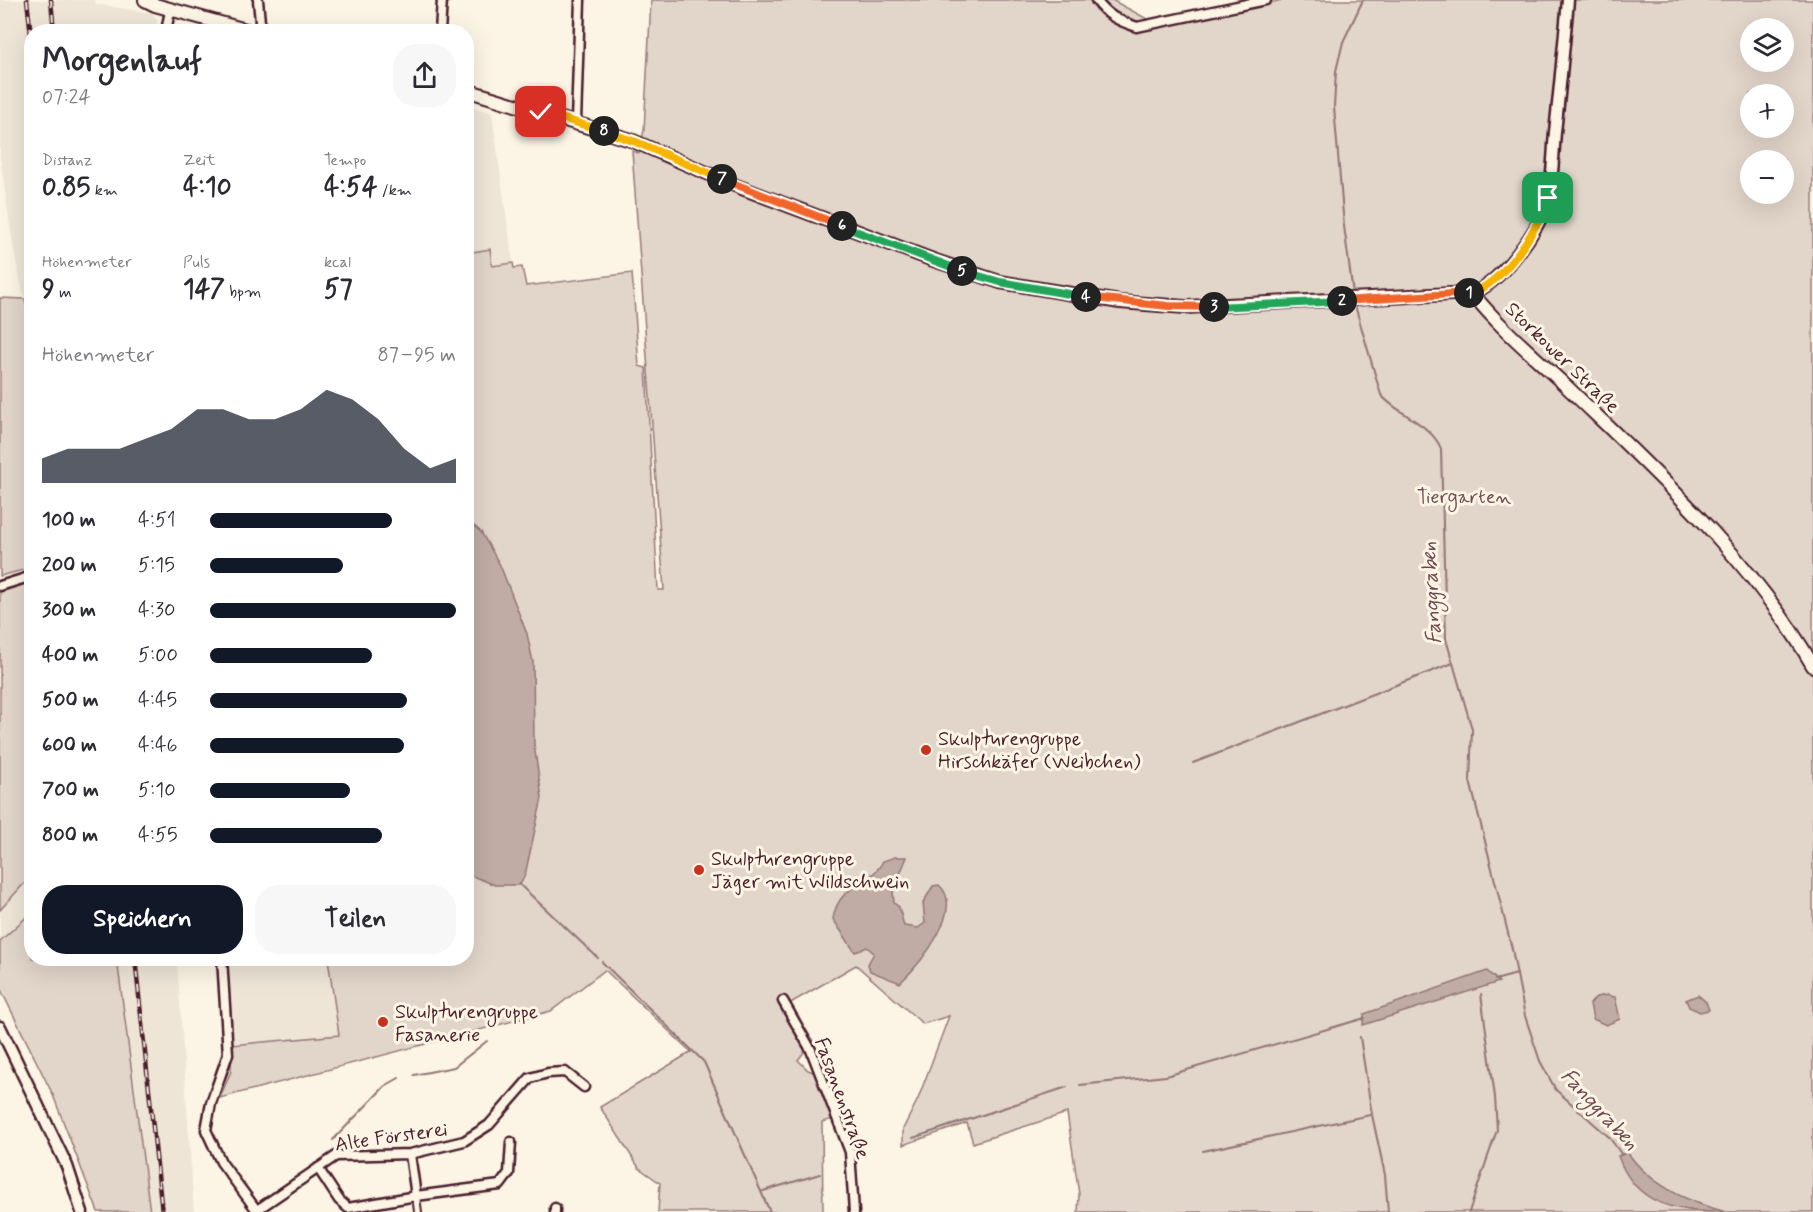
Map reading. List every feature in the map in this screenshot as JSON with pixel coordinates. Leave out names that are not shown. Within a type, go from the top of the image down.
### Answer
[{"type":"main road","points":[[145,0],[170,10],[224,24]]},
{"type":"main road","points":[[474,92],[631,140],[739,187],[972,274],[1000,282],[1120,302],[1185,307],[1472,293]]},
{"type":"main road","name":"Storkower Straße","points":[[1472,293],[1501,325],[1698,516],[1762,592],[1813,666]]},
{"type":"street","points":[[258,0],[259,24]]},
{"type":"street","points":[[440,24],[441,0]]},
{"type":"street","points":[[576,122],[580,0]]},
{"type":"street","points":[[1096,0],[1103,10],[1118,21],[1137,27],[1266,0]]},
{"type":"street","points":[[1472,293],[1481,291],[1496,279],[1528,238],[1545,208],[1551,178],[1568,0]]},
{"type":"street","points":[[167,24],[170,10]]},
{"type":"street","points":[[0,586],[24,578]]},
{"type":"street","points":[[222,966],[228,1054],[211,1103],[206,1130],[221,1162],[258,1211]]},
{"type":"street","name":"Fasanenstraße","points":[[783,1001],[811,1050],[850,1152],[854,1212]]},
{"type":"street","points":[[0,1028],[67,1166],[82,1212]]},
{"type":"street","name":"Alte Försterei","points":[[258,1211],[336,1156],[410,1154],[448,1146],[475,1135],[489,1125],[525,1083],[536,1075],[565,1072],[584,1086]]},
{"type":"street","points":[[318,1168],[339,1200],[348,1208],[500,1185],[509,1173],[511,1142]]},
{"type":"street","points":[[410,1154],[418,1212]]},
{"type":"shaded area","points":[[0,0],[95,0],[96,4],[152,13],[157,24],[24,24],[24,297],[14,252],[0,158]]},
{"type":"shaded area","points":[[474,107],[492,113],[513,263],[492,266],[489,249],[474,252]]},
{"type":"shaded area","points":[[474,526],[481,532],[500,565],[527,634],[533,662],[534,745],[542,798],[525,875],[520,885],[495,885],[474,877]]},
{"type":"shaded area","points":[[895,857],[907,857],[893,891],[894,903],[899,907],[904,926],[918,928],[925,923],[923,903],[933,886],[939,885],[946,895],[947,908],[944,922],[937,936],[900,983],[870,971],[868,964],[874,953],[867,947],[855,952],[833,919],[836,907],[848,891],[871,876],[883,861]]},
{"type":"shaded area","points":[[24,884],[24,919],[0,941],[0,910]]},
{"type":"shaded area","points":[[118,966],[177,966],[194,1212],[150,1212]]},
{"type":"shaded area","points":[[226,966],[329,966],[339,1035],[232,1045]]},
{"type":"shaded area","points":[[1487,971],[1499,982],[1363,1025],[1364,1014]]},
{"type":"shaded area","points":[[1607,995],[1615,997],[1620,1019],[1606,1025],[1593,1019],[1590,1004],[1596,997]]},
{"type":"shaded area","points":[[1698,995],[1706,1002],[1709,1010],[1700,1012],[1689,1007],[1686,1000]]},
{"type":"shaded area","points":[[1627,1152],[1647,1174],[1670,1191],[1726,1212],[1675,1208],[1647,1196],[1626,1173],[1618,1156]]},
{"type":"green space","name":"Tiergarten","points":[[651,0],[1112,0],[1160,26],[1283,0],[1813,0],[1813,1212],[1078,1212],[1079,1194],[1067,1113],[973,1143],[967,1123],[903,1145],[903,1129],[918,1099],[949,1016],[923,1024],[856,965],[787,1005],[809,1046],[798,1060],[808,1070],[816,1073],[834,1119],[822,1122],[823,1212],[658,1212],[660,1183],[639,1168],[600,1107],[691,1052],[605,970],[551,1011],[220,1098],[231,1071],[232,1045],[339,1035],[329,966],[474,966],[474,252],[490,249],[492,266],[513,263],[514,268],[522,267],[526,286],[632,273],[639,366],[646,368],[658,590],[664,590],[632,151],[639,153],[644,130]]},
{"type":"green space","points":[[0,298],[24,299],[24,570],[0,576]]},
{"type":"green space","points":[[24,584],[24,884],[0,910],[0,592]]},
{"type":"green space","points":[[24,919],[24,966],[118,966],[150,1212],[98,1212],[53,1095],[0,988],[0,941]]},
{"type":"waterway","name":"Fanggraben","points":[[1353,294],[1344,226],[1334,107],[1336,71],[1343,42],[1363,0]]},
{"type":"waterway","name":"Fanggraben","points":[[1354,302],[1381,395],[1423,426],[1441,449],[1446,639],[1472,729],[1470,781],[1512,949],[1525,1016],[1540,1061],[1556,1090],[1609,1137],[1622,1155]]},
{"type":"waterway","points":[[1193,763],[1453,663]]},
{"type":"waterway","points":[[519,884],[598,958]]},
{"type":"waterway","points":[[602,962],[704,1062],[770,1212]]},
{"type":"waterway","points":[[1495,980],[1517,974]]},
{"type":"waterway","points":[[1469,1212],[1497,1130],[1495,1097],[1481,994]]},
{"type":"waterway","points":[[1080,1085],[1166,1076],[1365,1018]]},
{"type":"waterway","points":[[1360,1037],[1372,1115],[1385,1175],[1388,1212]]},
{"type":"waterway","points":[[414,1075],[454,1067],[487,1041]]},
{"type":"waterway","points":[[333,1140],[385,1086],[399,1078]]},
{"type":"waterway","points":[[913,1138],[1067,1087]]},
{"type":"waterway","points":[[1203,1151],[1370,1115]]},
{"type":"waterway","points":[[763,1191],[820,1174]]},
{"type":"railway","points":[[27,0],[30,24]]},
{"type":"railway","points":[[51,0],[53,24]]},
{"type":"railway","points":[[136,966],[162,1212]]},
{"type":"place","name":"Skulpturengruppe Hirschkäfer (Weibchen)","points":[[926,750]]},
{"type":"place","name":"Skulpturengruppe Jäger mit Wildschwein","points":[[699,870]]},
{"type":"place","name":"Skulpturengruppe Fasanerie","points":[[383,1022]]},
{"type":"route","points":[[541,112],[631,140],[739,187],[972,274],[1000,282],[1120,302],[1215,307],[1454,295],[1481,291],[1502,273],[1532,232],[1548,198]]}]
